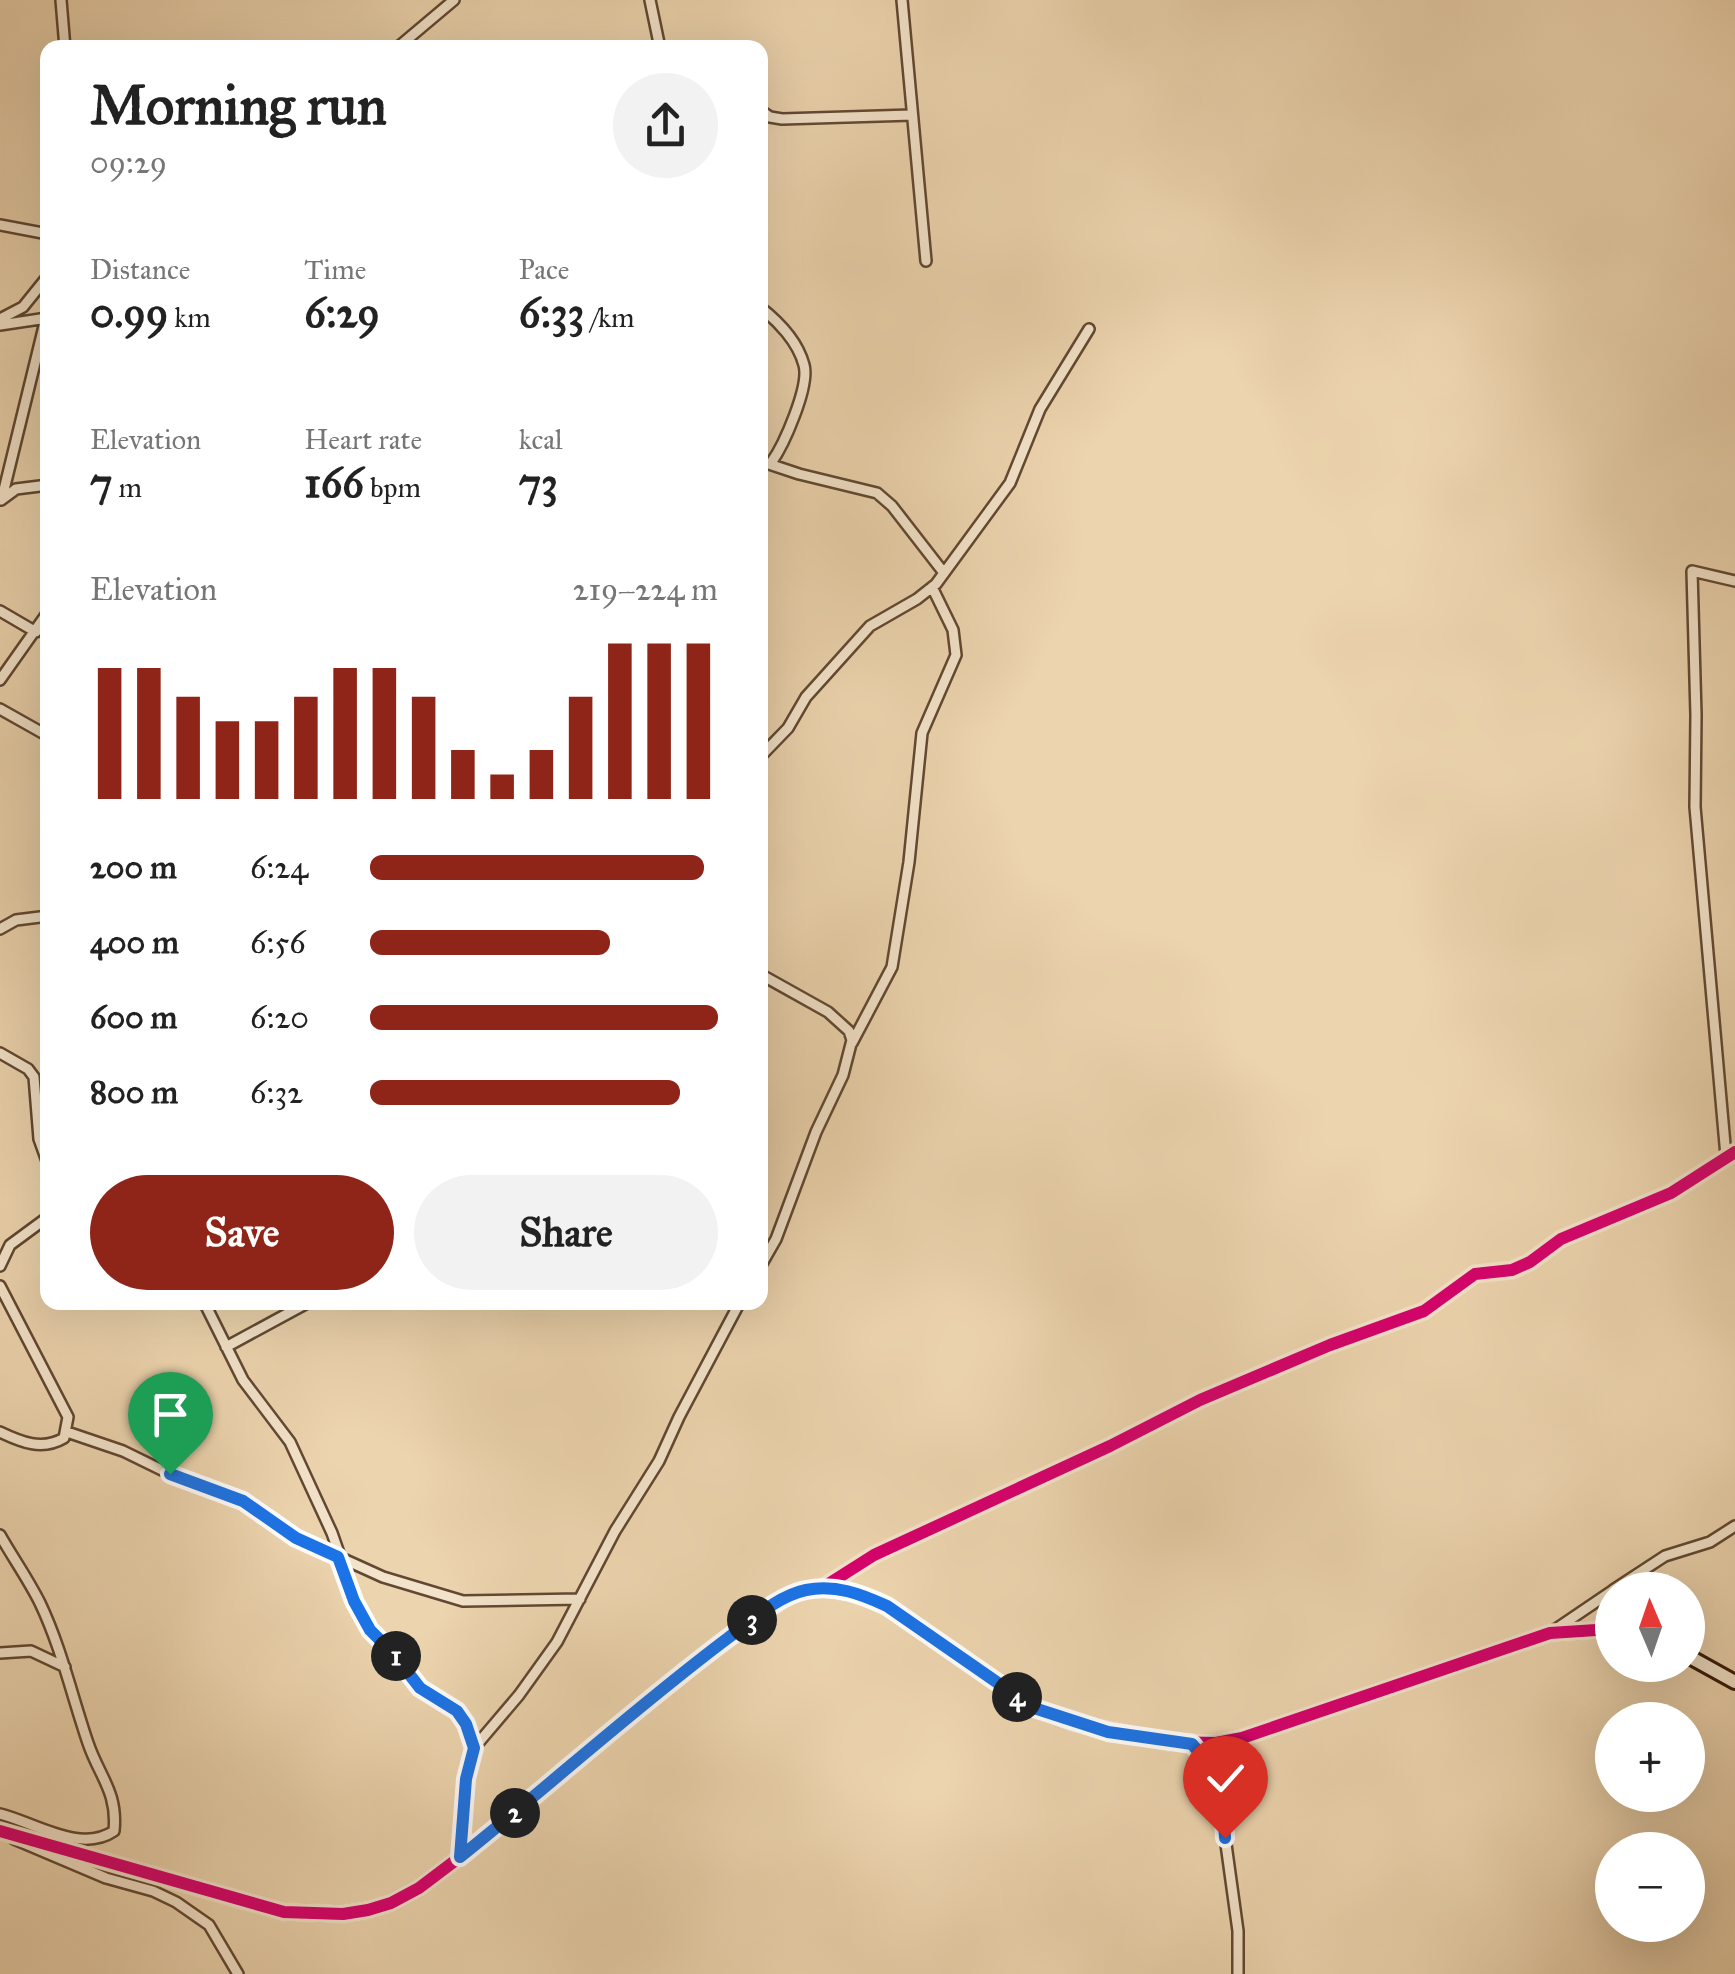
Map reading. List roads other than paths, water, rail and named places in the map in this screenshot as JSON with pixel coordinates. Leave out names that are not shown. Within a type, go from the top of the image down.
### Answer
[{"type":"street","points":[[61,0],[64,40]]},
{"type":"street","points":[[406,40],[454,0]]},
{"type":"street","points":[[650,0],[658,40]]},
{"type":"street","points":[[902,0],[926,261]]},
{"type":"street","points":[[768,116],[782,119],[912,115]]},
{"type":"street","points":[[0,225],[40,232]]},
{"type":"street","points":[[0,322],[23,307],[40,286]]},
{"type":"street","points":[[768,315],[789,337],[805,370],[790,428],[772,464]]},
{"type":"street","points":[[0,322],[40,319]]},
{"type":"street","points":[[768,749],[788,728],[806,697],[870,626],[932,586],[944,573],[1010,482],[1040,409],[1090,328]]},
{"type":"street","points":[[1,500],[40,346]]},
{"type":"street","points":[[768,463],[878,493],[944,573]]},
{"type":"street","points":[[1,500],[16,489],[40,485]]},
{"type":"street","points":[[2,1832],[169,1882],[298,1914],[342,1914],[391,1904],[460,1857],[758,1615],[794,1594],[822,1588],[874,1554],[1110,1446],[1200,1400],[1317,1350],[1424,1311],[1475,1274],[1512,1270],[1530,1262],[1561,1238],[1671,1193],[1730,1154],[1694,807],[1696,683],[1692,571],[1735,580]]},
{"type":"street","points":[[768,1252],[816,1132],[844,1075],[852,1043],[892,967],[909,862],[922,733],[956,654],[953,630],[932,586]]},
{"type":"street","points":[[0,611],[36,632]]},
{"type":"street","points":[[0,680],[40,625]]},
{"type":"street","points":[[0,709],[40,732]]},
{"type":"street","points":[[0,929],[16,920],[40,917]]},
{"type":"street","points":[[768,978],[828,1012],[850,1033],[852,1043]]},
{"type":"street","points":[[0,1054],[34,1077],[40,1141]]},
{"type":"street","points":[[0,1266],[10,1245],[40,1223]]},
{"type":"street","points":[[0,1286],[68,1416],[67,1432],[58,1442],[38,1446],[0,1432]]},
{"type":"street","points":[[208,1310],[244,1380],[290,1442],[320,1504],[354,1601],[370,1630],[420,1688],[457,1711],[474,1748]]},
{"type":"street","points":[[226,1347],[294,1310]]},
{"type":"street","points":[[460,1857],[466,1779],[474,1748],[538,1670],[659,1460],[736,1310]]},
{"type":"street","points":[[67,1432],[123,1450],[170,1474],[224,1492],[256,1508],[296,1538],[383,1577],[452,1599],[580,1599]]},
{"type":"street","points":[[1641,1572],[1665,1556],[1710,1542],[1735,1526]]},
{"type":"street","points":[[0,1535],[41,1606],[65,1667],[89,1746],[110,1788],[114,1831],[104,1838],[89,1840],[0,1814]]},
{"type":"street","points":[[822,1588],[862,1595],[887,1606],[1034,1708],[1108,1732],[1192,1744],[1242,1738],[1550,1633],[1595,1630]]},
{"type":"street","points":[[1550,1633],[1595,1602]]},
{"type":"street","points":[[0,1653],[32,1651],[65,1667]]},
{"type":"street","points":[[1705,1665],[1735,1682]]},
{"type":"street","points":[[1192,1744],[1215,1772],[1224,1794],[1225,1838],[1238,1931],[1238,1974]]},
{"type":"street","points":[[2,1832],[41,1852],[176,1902],[208,1926],[238,1974]]}]
